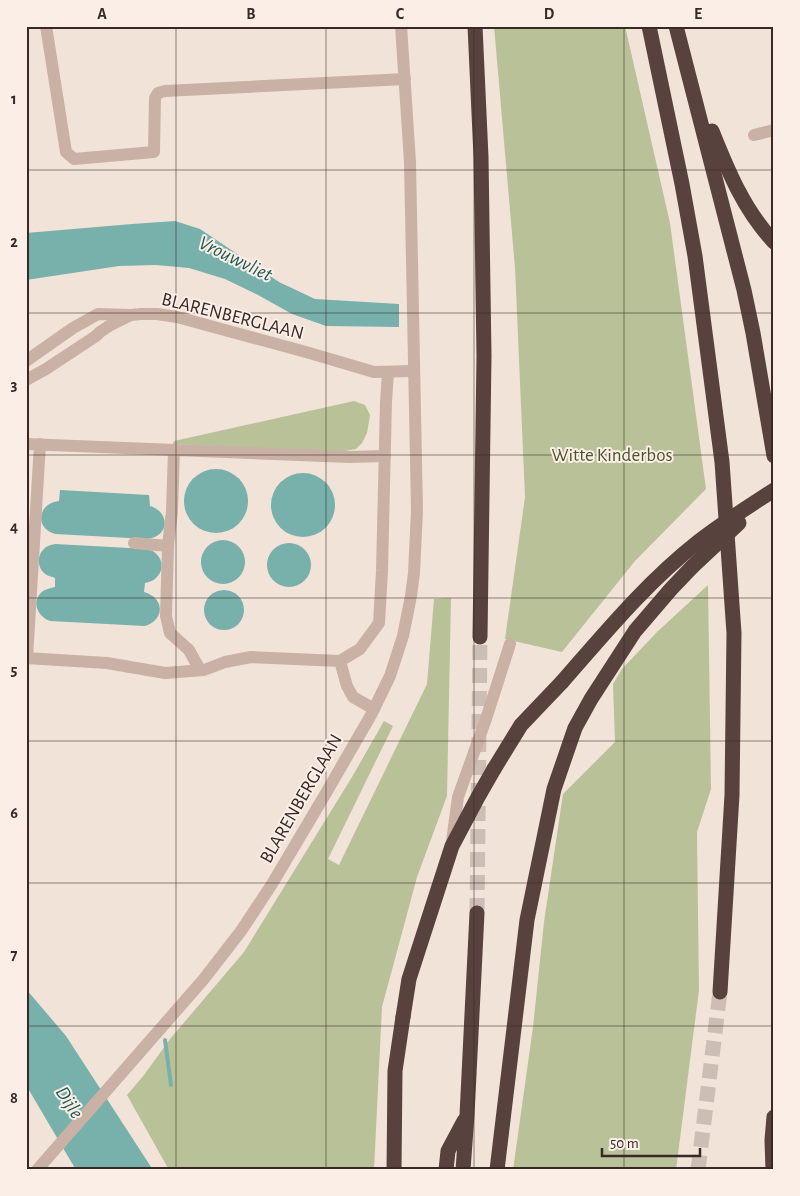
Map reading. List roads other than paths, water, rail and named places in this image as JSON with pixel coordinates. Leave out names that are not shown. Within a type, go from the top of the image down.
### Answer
[{"type":"highway","points":[[475,26],[481,157],[484,356],[480,637]]},
{"type":"highway","points":[[649,26],[695,256],[722,462],[734,642],[732,794],[720,992]]},
{"type":"highway","points":[[676,26],[744,290],[774,456]]},
{"type":"highway","points":[[683,26],[712,132],[723,159],[747,208],[774,242]]},
{"type":"highway","points":[[394,1170],[394,1071],[409,979],[452,846],[478,797],[521,725],[562,682],[621,614],[657,578],[698,542],[774,491]]},
{"type":"highway","points":[[497,1170],[527,920],[554,789],[575,728],[591,699],[636,631],[671,589],[735,526],[774,491]]},
{"type":"highway","points":[[463,1170],[477,913]]},
{"type":"highway","points":[[446,1170],[448,1150],[467,1115]]},
{"type":"highway","points":[[772,1170],[774,1117]]},
{"type":"street","points":[[46,26],[66,152],[74,159],[154,152],[155,98],[158,93],[165,91],[405,79]]},
{"type":"street","name":"BLARENBERGLAAN","points":[[36,1170],[203,980],[241,931],[272,884],[374,709],[390,676],[403,636],[414,573],[417,510],[410,162],[401,26]]},
{"type":"street","points":[[754,135],[774,130]]},
{"type":"street","name":"BLARENBERGLAAN","points":[[26,361],[73,328],[98,314],[141,314],[168,315],[374,372],[413,371]]},
{"type":"street","points":[[26,380],[60,360],[100,332],[131,315]]},
{"type":"street","points":[[40,444],[26,658],[107,663],[165,673],[204,670],[226,662],[251,657],[340,661],[360,649],[379,623],[388,372]]},
{"type":"street","points":[[26,444],[349,457],[385,456]]},
{"type":"street","points":[[174,450],[166,616],[170,633],[189,650],[200,670]]},
{"type":"street","points":[[134,543],[168,546]]},
{"type":"street","points":[[452,846],[458,797],[510,644]]},
{"type":"street","points":[[340,661],[347,686],[353,697],[374,709]]},
{"type":"water","name":"Vrouwvliet","points":[[175,221],[200,229],[279,282],[315,299],[399,304],[399,327],[326,326],[292,314],[225,279],[189,268],[156,265],[119,266],[26,280],[26,233]]},
{"type":"water","points":[[216,469],[234,475],[242,483],[248,501],[242,519],[234,527],[216,533],[198,527],[190,519],[184,501],[190,483],[198,475]]},
{"type":"water","points":[[303,473],[321,479],[329,487],[335,505],[329,523],[321,531],[303,537],[285,531],[277,523],[271,505],[277,487],[285,479]]},
{"type":"water","points":[[60,490],[149,495],[150,506],[157,509],[164,518],[164,529],[155,537],[148,539],[55,534],[44,527],[41,516],[47,506],[59,501]]},
{"type":"water","points":[[219,540],[227,540],[239,546],[245,562],[239,578],[227,584],[219,584],[207,578],[201,566],[201,558],[207,546]]},
{"type":"water","points":[[285,543],[293,543],[305,549],[311,565],[305,581],[293,587],[285,587],[273,581],[267,569],[267,561],[273,549]]},
{"type":"water","points":[[55,544],[148,549],[153,551],[161,561],[161,570],[155,579],[145,583],[144,592],[156,599],[159,604],[159,614],[156,619],[145,626],[50,621],[46,619],[37,608],[37,599],[43,591],[55,587],[55,578],[44,573],[40,567],[39,556],[48,546]]},
{"type":"water","points":[[228,590],[235,593],[241,599],[244,610],[243,618],[235,627],[228,630],[220,630],[213,627],[205,618],[204,606],[207,599],[216,591]]},
{"type":"water","name":"Dijle","points":[[26,989],[66,1036],[153,1170],[76,1170],[26,1085]]},
{"type":"waterway","points":[[165,1040],[171,1085]]},
{"type":"tunnel","points":[[477,913],[480,637]]},
{"type":"tunnel","points":[[698,1170],[720,992]]},
{"type":"park label","name":"Witte Kinderbos","points":[[612,454]]}]
